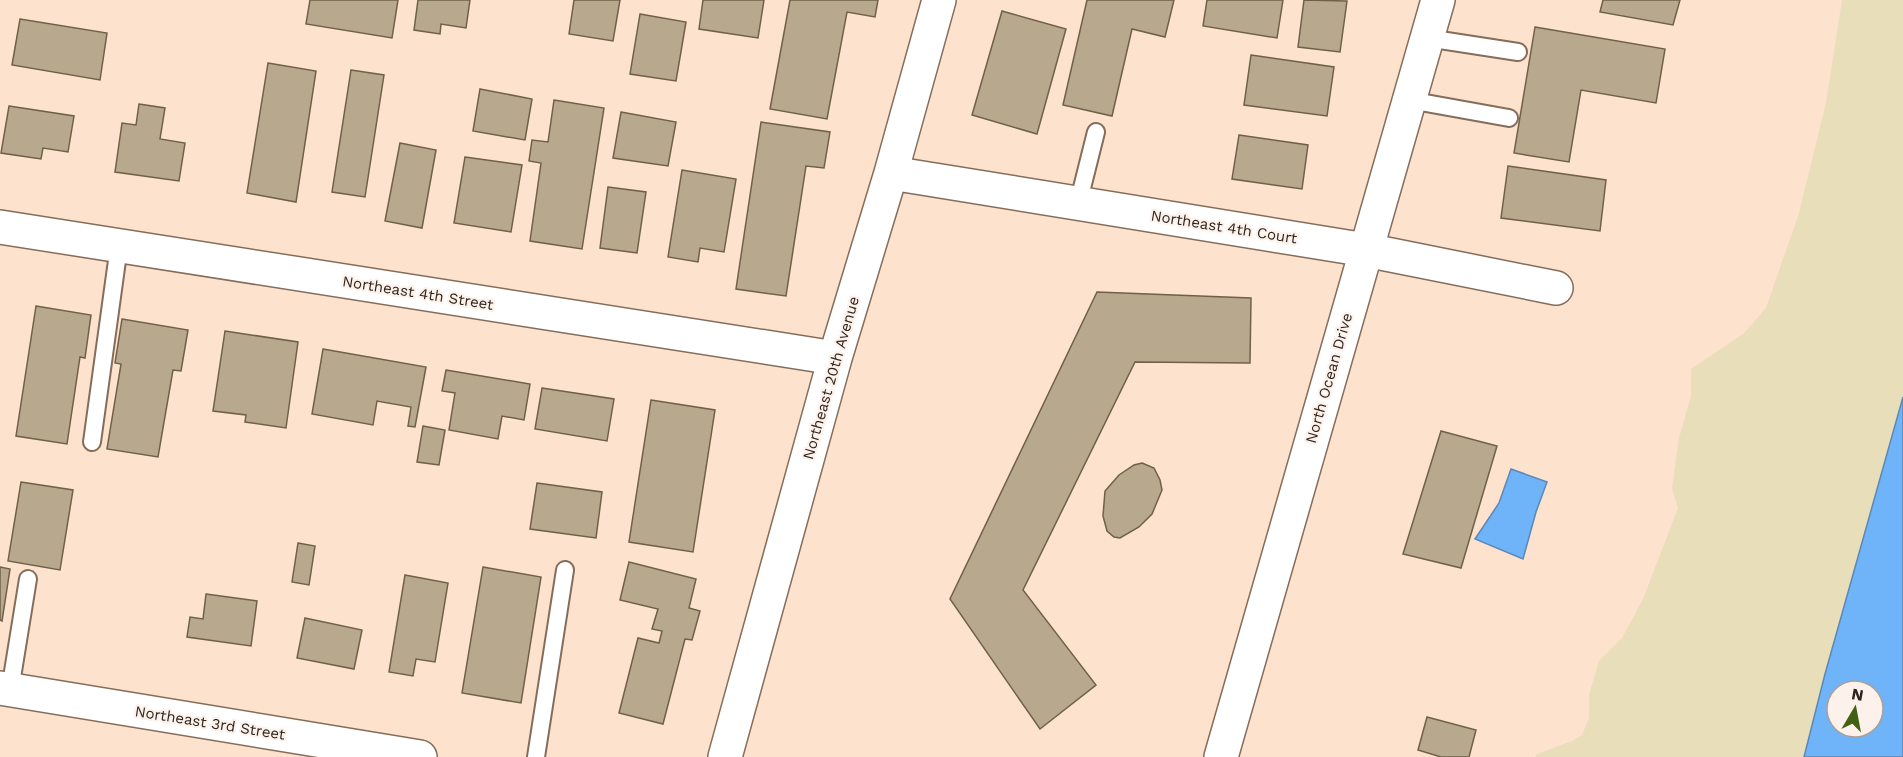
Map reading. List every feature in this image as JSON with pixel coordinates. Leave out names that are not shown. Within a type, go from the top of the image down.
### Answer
[{"type":"street","name":"Northeast 20th Avenue","points":[[725,757],[835,358],[891,173],[939,0]]},
{"type":"street","name":"North Ocean Drive","points":[[1221,757],[1438,0]]},
{"type":"street","name":"Northeast 4th Court","points":[[891,173],[1366,250],[1556,288]]},
{"type":"street","name":"Northeast 4th Street","points":[[0,227],[835,358]]},
{"type":"street","name":"Northeast 3rd Street","points":[[5,689],[420,757]]},
{"type":"lane","points":[[1427,38],[1518,52]]},
{"type":"lane","points":[[1409,100],[1509,118]]},
{"type":"lane","points":[[1078,204],[1096,132]]},
{"type":"lane","points":[[92,442],[119,246]]},
{"type":"lane","points":[[536,757],[565,570]]},
{"type":"lane","points":[[5,689],[28,579]]},
{"type":"sand","points":[[1842,0],[1903,0],[1903,757],[1535,757],[1537,754],[1582,735],[1589,718],[1589,695],[1599,661],[1622,638],[1643,599],[1678,508],[1672,488],[1679,438],[1691,396],[1691,369],[1743,334],[1766,308],[1799,213],[1826,103]]},
{"type":"water","points":[[1903,397],[1903,757],[1804,757],[1825,674]]},
{"type":"water","points":[[1511,469],[1547,482],[1523,559],[1475,539],[1499,503]]},
{"type":"building","points":[[310,0],[398,0],[392,38],[306,24]]},
{"type":"building","points":[[418,0],[470,0],[466,28],[441,24],[440,34],[414,30]]},
{"type":"building","points":[[574,0],[620,0],[613,41],[569,34]]},
{"type":"building","points":[[703,0],[764,0],[758,38],[699,29]]},
{"type":"building","points":[[790,0],[878,0],[875,17],[847,12],[827,119],[770,109]]},
{"type":"building","points":[[1087,0],[1174,0],[1165,37],[1132,29],[1112,116],[1063,105]]},
{"type":"building","points":[[1207,0],[1283,0],[1277,38],[1203,26]]},
{"type":"building","points":[[1304,0],[1347,1],[1340,52],[1298,47]]},
{"type":"building","points":[[1603,0],[1680,0],[1673,25],[1600,12]]},
{"type":"building","points":[[1002,11],[1066,29],[1037,134],[972,115]]},
{"type":"building","points":[[640,14],[686,22],[676,81],[630,74]]},
{"type":"building","points":[[20,19],[107,33],[100,80],[12,65]]},
{"type":"building","points":[[1535,27],[1665,49],[1656,103],[1581,90],[1569,162],[1514,153]]},
{"type":"building","points":[[1251,55],[1334,67],[1327,116],[1244,105]]},
{"type":"building","points":[[268,63],[316,71],[296,202],[247,193]]},
{"type":"building","points":[[351,70],[384,75],[365,197],[332,192]]},
{"type":"building","points":[[480,89],[532,99],[525,140],[473,131]]},
{"type":"building","points":[[554,100],[604,108],[582,249],[530,241],[541,163],[529,161],[532,140],[548,142]]},
{"type":"building","points":[[139,104],[165,108],[160,139],[185,143],[179,181],[115,172],[122,123],[136,125]]},
{"type":"building","points":[[9,106],[74,116],[68,152],[43,148],[41,159],[1,153]]},
{"type":"building","points":[[621,112],[676,122],[668,166],[613,158]]},
{"type":"building","points":[[761,122],[830,132],[824,168],[806,166],[786,296],[736,289]]},
{"type":"building","points":[[1239,135],[1308,145],[1302,189],[1232,179]]},
{"type":"building","points":[[400,143],[436,150],[422,228],[385,221]]},
{"type":"building","points":[[465,157],[522,165],[511,232],[454,223]]},
{"type":"building","points":[[1508,166],[1606,180],[1600,231],[1501,218]]},
{"type":"building","points":[[682,170],[736,179],[724,252],[700,248],[698,262],[668,257]]},
{"type":"building","points":[[608,187],[646,192],[637,253],[600,248]]},
{"type":"building","points":[[1097,292],[1251,298],[1250,363],[1135,362],[1023,590],[1096,685],[1040,729],[950,599]]},
{"type":"building","points":[[36,306],[91,315],[85,358],[80,357],[67,444],[16,436]]},
{"type":"building","points":[[122,319],[188,330],[181,371],[173,370],[158,457],[107,449],[121,364],[115,363]]},
{"type":"building","points":[[225,331],[298,342],[286,428],[245,422],[246,415],[213,411]]},
{"type":"building","points":[[323,349],[426,367],[415,427],[408,426],[411,407],[377,401],[373,425],[312,414]]},
{"type":"building","points":[[446,370],[530,384],[524,420],[502,416],[498,439],[449,430],[455,393],[442,391]]},
{"type":"building","points":[[542,388],[614,399],[607,441],[535,429]]},
{"type":"building","points":[[651,400],[715,410],[693,552],[629,542]]},
{"type":"building","points":[[423,426],[445,430],[439,465],[417,462]]},
{"type":"building","points":[[1441,431],[1497,446],[1461,568],[1403,554]]},
{"type":"building","points":[[1142,463],[1154,468],[1162,490],[1152,514],[1139,527],[1120,538],[1114,537],[1107,531],[1103,516],[1105,491],[1119,475],[1134,465]]},
{"type":"building","points":[[21,482],[73,490],[60,570],[8,561]]},
{"type":"building","points":[[537,483],[602,492],[596,538],[530,529]]},
{"type":"building","points":[[298,543],[315,546],[309,585],[292,582]]},
{"type":"building","points":[[629,562],[696,579],[689,608],[700,611],[692,640],[685,639],[663,724],[619,713],[638,638],[659,643],[662,631],[652,629],[658,609],[620,600]]},
{"type":"building","points":[[0,567],[10,569],[2,621],[0,620]]},
{"type":"building","points":[[483,567],[541,577],[521,703],[462,693]]},
{"type":"building","points":[[405,575],[448,583],[435,662],[416,659],[413,676],[389,672]]},
{"type":"building","points":[[206,594],[257,601],[251,646],[187,637],[190,617],[203,619]]},
{"type":"building","points":[[305,618],[362,630],[354,669],[297,658]]},
{"type":"building","points":[[1427,717],[1476,730],[1469,757],[1441,757],[1418,750]]}]
